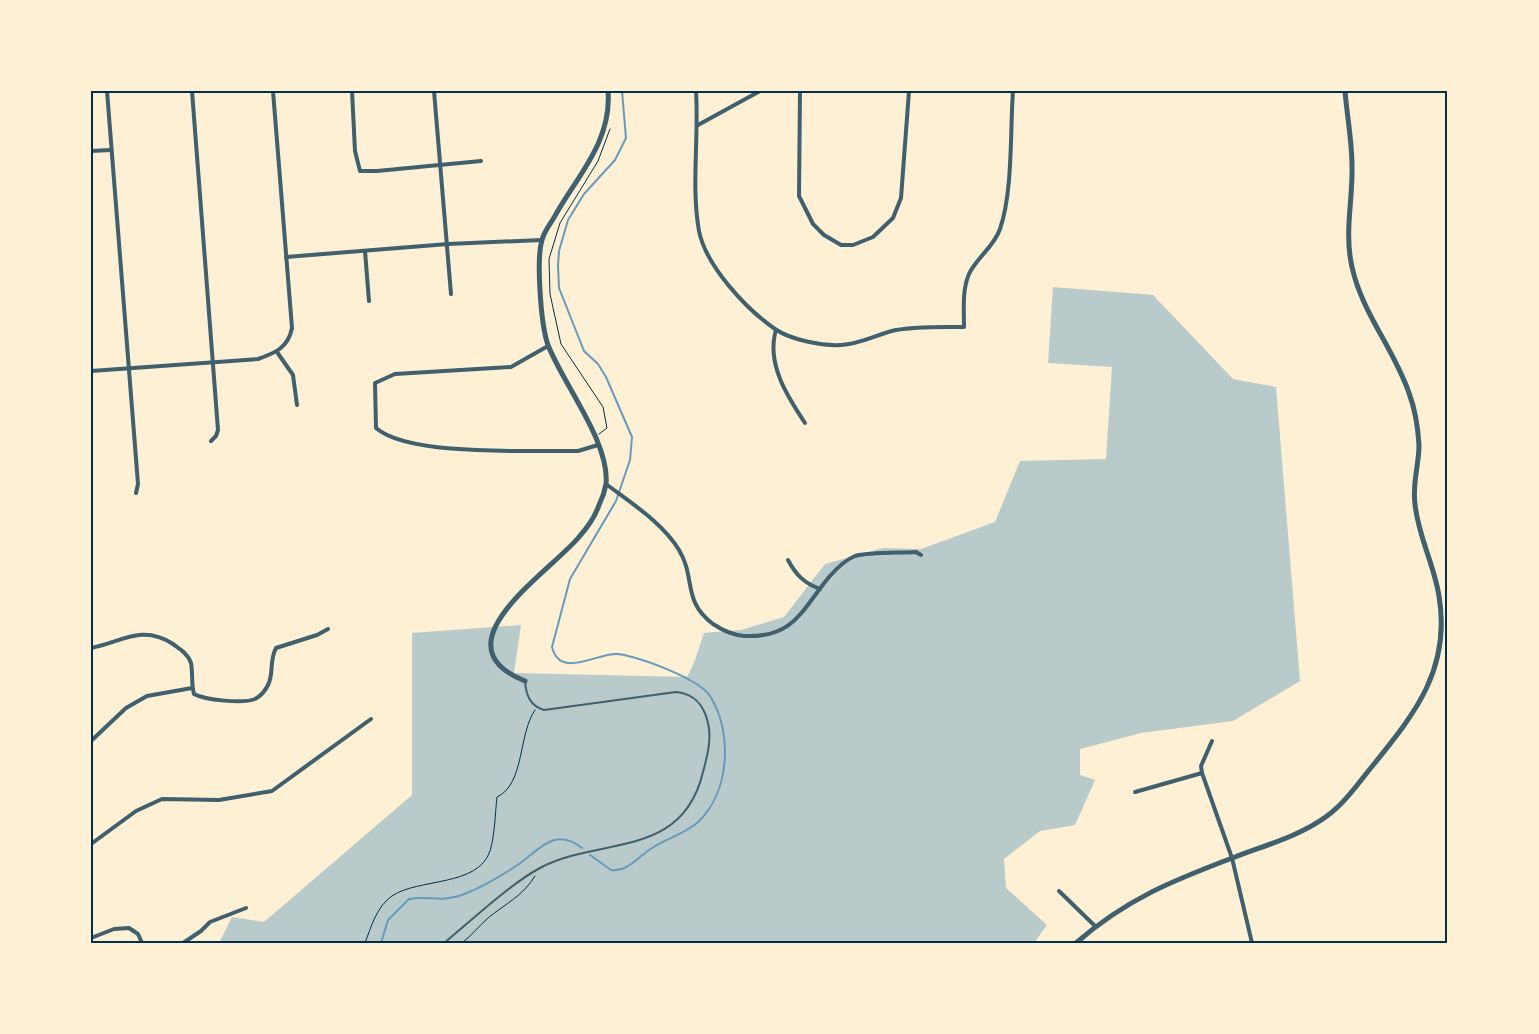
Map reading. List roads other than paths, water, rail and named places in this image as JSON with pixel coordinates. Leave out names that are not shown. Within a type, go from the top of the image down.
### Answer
[{"type":"street","points":[[107,91],[138,484],[136,493]]},
{"type":"street","points":[[192,91],[218,430],[216,436],[211,441]]},
{"type":"street","points":[[91,371],[258,359],[277,352],[286,345],[292,328],[273,91]]},
{"type":"street","points":[[352,91],[355,151],[360,171],[481,161]]},
{"type":"street","points":[[434,91],[452,294]]},
{"type":"street","points":[[525,681],[514,677],[495,664],[493,659],[491,640],[502,612],[519,593],[579,538],[599,506],[606,484],[604,464],[598,444],[548,346],[542,314],[540,277],[542,240],[567,195],[597,150],[606,121],[608,91]]},
{"type":"street","points":[[696,91],[698,124],[695,208],[700,234],[709,257],[724,279],[756,313],[776,330],[814,342],[839,345],[859,343],[893,331],[915,327],[964,327],[965,286],[970,272],[1000,230],[1004,210],[1013,91]]},
{"type":"street","points":[[698,124],[760,91]]},
{"type":"street","points":[[800,91],[799,196],[814,224],[824,235],[841,245],[852,245],[873,237],[893,218],[901,198],[908,91]]},
{"type":"street","points":[[1076,943],[1096,926],[1136,899],[1308,828],[1342,802],[1412,717],[1425,694],[1434,668],[1440,634],[1440,599],[1430,560],[1417,525],[1414,499],[1419,446],[1416,416],[1409,392],[1362,299],[1352,269],[1348,244],[1348,218],[1352,166],[1345,91]]},
{"type":"street","points":[[91,151],[111,150]]},
{"type":"street","points":[[286,258],[448,244],[542,240]]},
{"type":"street","points":[[365,251],[369,301]]},
{"type":"street","points":[[776,330],[773,340],[778,375],[790,400],[805,423]]},
{"type":"street","points":[[548,346],[511,367],[395,374],[381,378],[375,383],[374,392],[376,428],[389,436],[449,449],[578,451],[598,444]]},
{"type":"street","points":[[277,352],[293,375],[297,405]]},
{"type":"street","points":[[606,484],[663,530],[680,551],[688,576],[693,602],[702,616],[719,628],[738,636],[765,637],[787,627],[804,613],[838,566],[856,556],[916,552],[921,555]]},
{"type":"street","points":[[788,560],[795,573],[808,584],[820,589]]},
{"type":"street","points":[[91,648],[130,635],[152,634],[175,645],[188,657],[191,663],[194,694],[202,698],[253,700],[261,695],[269,684],[271,658],[276,648],[317,635],[328,629]]},
{"type":"street","points":[[91,741],[126,708],[147,696],[192,688]]},
{"type":"street","points":[[91,844],[136,811],[162,799],[220,800],[272,791],[371,719]]},
{"type":"street","points":[[1212,740],[1201,766],[1202,773],[1232,858],[1252,943]]},
{"type":"street","points":[[1135,792],[1202,773]]},
{"type":"street","points":[[1059,891],[1096,926]]},
{"type":"street","points":[[183,943],[201,931],[210,922],[246,908]]},
{"type":"street","points":[[91,938],[114,929],[130,928],[138,934],[142,943]]},
{"type":"lane","points":[[444,943],[538,868],[559,859],[616,848],[665,830],[682,814],[693,798],[701,779],[710,734],[708,722],[696,698],[686,693],[676,692],[544,710],[537,708],[531,702],[525,681]]},
{"type":"waterway","points":[[590,855],[611,870],[623,869],[647,851],[693,826],[709,809],[717,795],[725,761],[725,744],[717,711],[710,696],[694,682],[640,659],[618,654],[610,654],[580,662],[563,662],[556,657],[552,647],[570,579],[616,501],[630,460],[632,437],[606,377],[598,364],[584,351],[559,288],[558,266],[559,251],[568,220],[584,194],[615,160],[626,138],[622,91]]},
{"type":"waterway","points":[[381,943],[388,920],[409,899],[441,899],[462,895],[503,874],[539,848],[554,840],[563,839],[582,848]]}]
